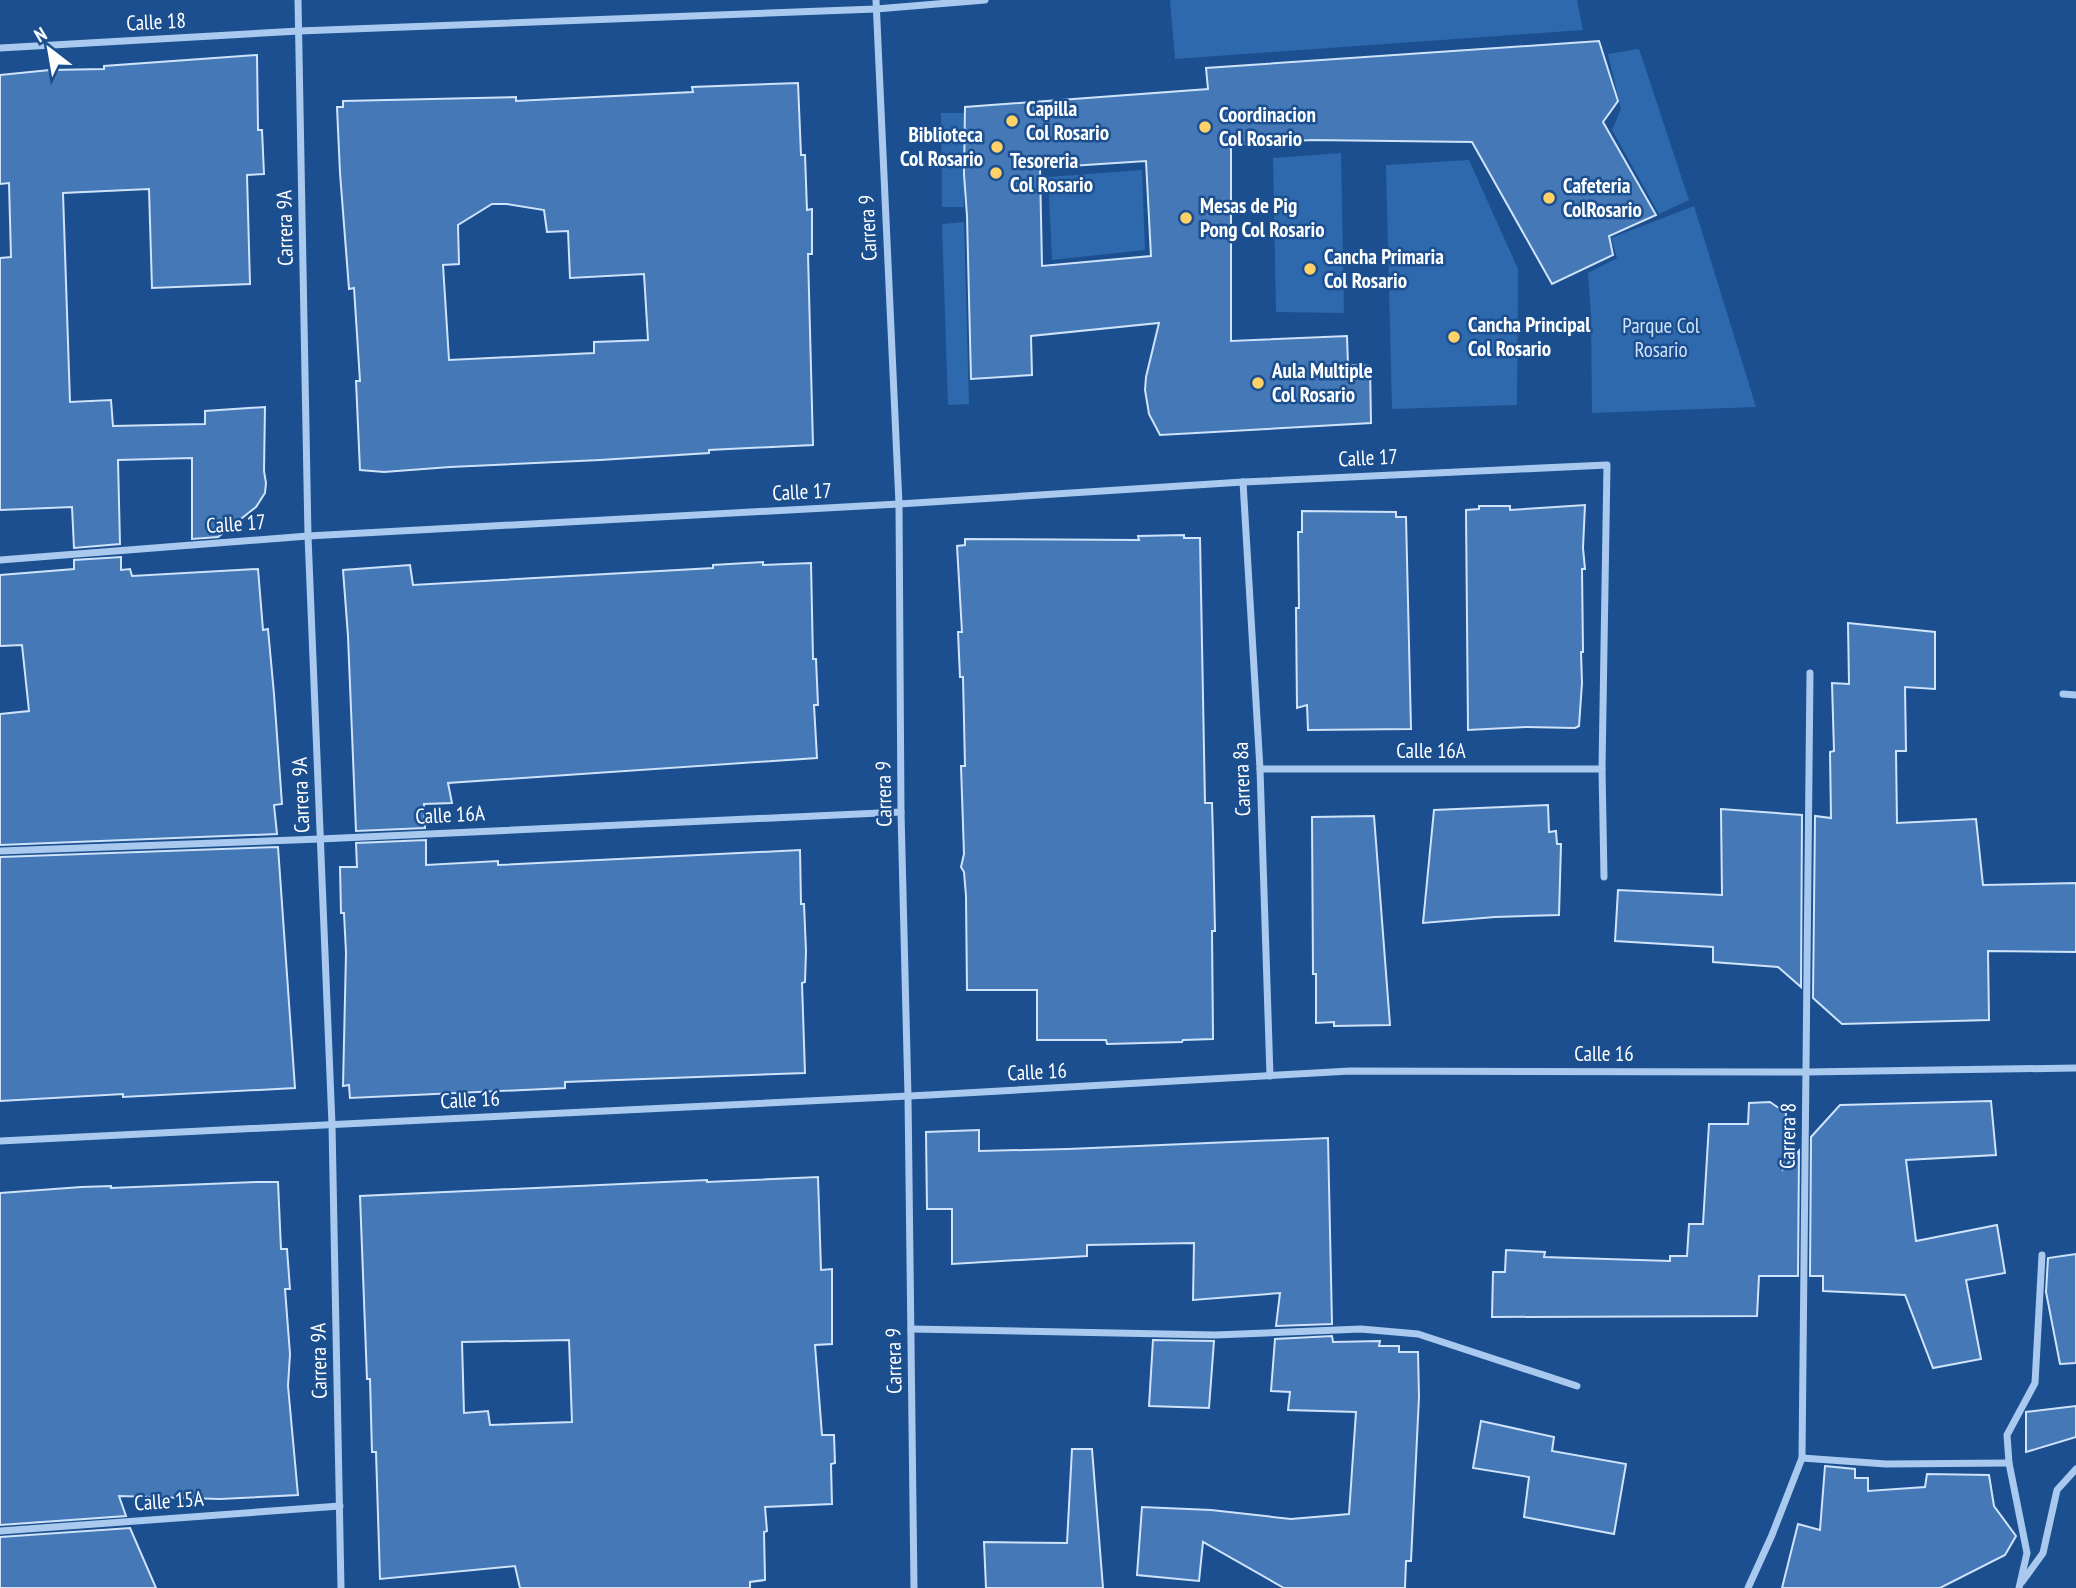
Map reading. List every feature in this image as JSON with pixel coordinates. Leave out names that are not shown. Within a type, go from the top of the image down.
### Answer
[{"type":"street","name":"Carrera 9A","points":[[298,0],[308,536],[332,1125],[341,1588]]},
{"type":"street","name":"Calle 18","points":[[0,48],[299,31],[985,0]]},
{"type":"street","name":"Carrera 9","points":[[876,4],[899,504],[901,812],[915,1588]]},
{"type":"street","name":"Calle 17","points":[[0,560],[308,536],[899,504],[1243,482],[1607,465],[1602,769]]},
{"type":"street","name":"Carrera 8a","points":[[1243,482],[1260,769],[1270,1076]]},
{"type":"street","name":"Carrera 8","points":[[1748,1588],[1802,1458],[1810,673]]},
{"type":"street","points":[[2063,694],[2076,695]]},
{"type":"street","name":"Calle 16A","points":[[1260,769],[1602,769]]},
{"type":"street","points":[[1602,769],[1604,877]]},
{"type":"street","name":"Calle 16A","points":[[0,851],[901,812]]},
{"type":"street","name":"Calle 16","points":[[0,1141],[1350,1071],[1807,1072],[2076,1068]]},
{"type":"street","points":[[2018,1588],[2027,1553],[2009,1462],[2007,1435],[2035,1383],[2042,1255]]},
{"type":"street","points":[[911,1329],[1215,1335],[1361,1329],[1418,1334],[1577,1386]]},
{"type":"street","points":[[1802,1458],[1886,1464],[2009,1462]]},
{"type":"street","points":[[2018,1588],[2043,1553],[2057,1490],[2076,1469]]},
{"type":"street","name":"Calle 15A","points":[[0,1531],[340,1506]]},
{"type":"green space","points":[[1170,0],[1577,0],[1583,30],[1175,59]]},
{"type":"green space","points":[[1639,49],[1689,200],[1659,214],[1612,130],[1621,109],[1608,54]]},
{"type":"green space","points":[[941,113],[964,113],[964,207],[942,207]]},
{"type":"green space","name":"Cancha Primaria Col Rosario","points":[[1341,153],[1344,313],[1276,312],[1273,158]]},
{"type":"green space","name":"Cancha Principal Col Rosario","points":[[1469,160],[1518,269],[1517,405],[1392,409],[1386,165]]},
{"type":"green space","points":[[1142,170],[1145,250],[1052,260],[1048,177]]},
{"type":"green space","name":"Parque Col Rosario","points":[[1694,206],[1756,407],[1592,413],[1588,273],[1617,258],[1611,238]]},
{"type":"green space","points":[[964,222],[969,404],[948,405],[942,224]]},
{"type":"building","points":[[1599,41],[1618,101],[1603,122],[1656,215],[1609,236],[1613,255],[1552,284],[1472,142],[1312,140],[1231,145],[1231,341],[1347,336],[1348,365],[1370,366],[1371,423],[1160,435],[1149,414],[1145,390],[1159,323],[1031,336],[1032,375],[971,379],[964,174],[965,107],[1208,89],[1206,68]],"holes":[[[1146,161],[1151,256],[1042,266],[1040,168]]]},
{"type":"building","points":[[257,55],[258,130],[262,130],[264,174],[247,175],[250,284],[152,288],[149,189],[63,193],[70,402],[111,400],[113,426],[205,424],[205,411],[265,407],[265,493],[256,507],[218,537],[192,539],[192,458],[118,460],[120,544],[74,548],[72,507],[0,510],[0,258],[11,257],[9,183],[0,184],[0,75]]},
{"type":"building","points":[[798,83],[807,210],[812,209],[812,254],[808,254],[813,445],[384,472],[360,470],[356,381],[360,381],[354,288],[349,289],[337,107],[343,107],[343,101],[516,97],[516,101],[693,92],[692,87]],"holes":[[[492,204],[544,210],[547,232],[568,231],[570,278],[644,274],[648,340],[594,342],[594,353],[449,360],[443,265],[459,264],[458,225]]]},
{"type":"building","points":[[1585,505],[1579,726],[1468,730],[1466,510],[1479,509],[1479,506],[1510,506],[1510,510]]},
{"type":"building","points":[[1302,511],[1396,512],[1396,517],[1406,517],[1411,729],[1308,730],[1307,705],[1297,708],[1296,608],[1299,608],[1298,532],[1302,532]]},
{"type":"building","points":[[1184,535],[1184,538],[1200,538],[1205,803],[1212,803],[1213,836],[1213,1039],[1107,1044],[1106,1040],[1037,1040],[1037,990],[967,990],[966,896],[964,872],[961,867],[964,854],[961,766],[965,766],[963,677],[960,677],[958,632],[962,632],[957,546],[965,545],[965,539],[1139,540],[1138,536]]},
{"type":"building","points":[[121,557],[121,570],[130,569],[132,576],[258,569],[263,630],[268,629],[282,804],[274,805],[277,834],[0,845],[0,714],[29,711],[22,645],[0,646],[0,575],[74,569],[74,560]]},
{"type":"building","points":[[763,562],[763,565],[811,563],[813,659],[816,659],[818,705],[814,705],[817,758],[448,783],[452,803],[424,804],[425,828],[356,831],[343,570],[410,565],[413,585],[713,568],[713,565]]},
{"type":"building","points":[[1848,623],[1935,632],[1935,689],[1905,687],[1906,751],[1896,751],[1897,823],[1976,819],[1983,885],[2076,883],[2076,952],[1988,951],[1989,1020],[1842,1024],[1813,998],[1815,816],[1831,818],[1830,752],[1834,751],[1832,683],[1849,684]]},
{"type":"building","points":[[1548,805],[1549,832],[1556,831],[1557,844],[1561,844],[1559,915],[1423,923],[1434,810]]},
{"type":"building","points":[[1721,809],[1802,815],[1801,987],[1778,967],[1713,962],[1713,947],[1615,941],[1618,890],[1722,895]]},
{"type":"building","points":[[1374,816],[1390,1025],[1334,1026],[1334,1022],[1316,1023],[1312,817]]},
{"type":"building","points":[[426,840],[426,865],[498,861],[498,865],[800,850],[801,904],[804,904],[806,951],[805,982],[802,983],[805,1073],[565,1082],[565,1088],[350,1098],[349,1085],[343,1086],[346,953],[344,913],[341,913],[340,867],[357,867],[356,843]]},
{"type":"building","points":[[278,847],[295,1088],[0,1101],[0,857]]},
{"type":"building","points":[[1991,1101],[1996,1155],[1906,1160],[1916,1241],[1997,1225],[2005,1273],[1966,1280],[1981,1359],[1933,1368],[1905,1295],[1823,1291],[1823,1276],[1810,1276],[1811,1137],[1840,1105]]},
{"type":"building","points":[[1770,1102],[1786,1113],[1783,1169],[1799,1151],[1798,1276],[1759,1276],[1757,1316],[1492,1317],[1493,1272],[1505,1272],[1506,1250],[1545,1252],[1544,1257],[1670,1261],[1670,1256],[1687,1256],[1689,1224],[1703,1224],[1709,1124],[1748,1124],[1749,1103]]},
{"type":"building","points":[[979,1130],[979,1151],[1328,1138],[1332,1324],[1276,1326],[1280,1293],[1193,1300],[1194,1243],[1087,1245],[1087,1256],[952,1264],[952,1209],[927,1209],[926,1132]]},
{"type":"building","points":[[818,1177],[821,1270],[832,1269],[832,1344],[815,1345],[822,1435],[834,1435],[835,1463],[831,1464],[832,1504],[765,1507],[765,1580],[750,1582],[750,1588],[520,1588],[515,1566],[380,1579],[376,1452],[372,1452],[370,1379],[367,1379],[360,1196]],"holes":[[[569,1340],[572,1422],[490,1425],[488,1411],[464,1413],[462,1342]]]},
{"type":"building","points":[[278,1182],[281,1249],[287,1249],[290,1289],[285,1289],[290,1354],[288,1386],[298,1495],[220,1499],[119,1496],[126,1516],[0,1525],[0,1193],[81,1187]]},
{"type":"building","points":[[2076,1254],[2076,1363],[2060,1364],[2046,1292],[2048,1258]]},
{"type":"building","points":[[1332,1336],[1333,1342],[1380,1341],[1379,1346],[1399,1346],[1399,1352],[1418,1352],[1419,1397],[1411,1561],[1406,1561],[1405,1588],[1284,1588],[1203,1542],[1199,1581],[1137,1575],[1142,1507],[1211,1510],[1291,1519],[1349,1514],[1356,1412],[1288,1410],[1290,1392],[1271,1391],[1275,1339]]},
{"type":"building","points":[[1153,1340],[1214,1341],[1209,1408],[1149,1406]]},
{"type":"building","points":[[2076,1406],[2076,1437],[2026,1452],[2026,1412]]},
{"type":"building","points":[[1481,1421],[1554,1437],[1552,1451],[1626,1464],[1614,1534],[1524,1517],[1529,1477],[1473,1468]]},
{"type":"building","points":[[1072,1449],[1092,1449],[1103,1588],[986,1588],[984,1542],[1067,1543]]},
{"type":"building","points":[[1825,1466],[1855,1469],[1855,1478],[1868,1478],[1868,1491],[1925,1487],[1927,1474],[1989,1475],[1994,1506],[2016,1536],[2005,1555],[1940,1588],[1782,1588],[1798,1524],[1820,1530]]},
{"type":"building","points":[[130,1528],[156,1588],[0,1588],[0,1537]]},
{"type":"place","name":"Capilla Col Rosario","points":[[1012,121]]},
{"type":"place","name":"Coordinacion Col Rosario","points":[[1205,127]]},
{"type":"place","name":"Biblioteca Col Rosario","points":[[997,147]]},
{"type":"place","name":"Tesoreria Col Rosario","points":[[996,173]]},
{"type":"place","name":"Cafeteria ColRosario","points":[[1549,198]]},
{"type":"place","name":"Mesas de Pig Pong Col Rosario","points":[[1186,218]]},
{"type":"place","name":"Cancha Primaria Col Rosario","points":[[1310,269]]},
{"type":"place","name":"Cancha Principal Col Rosario","points":[[1454,337]]},
{"type":"place","name":"Aula Multiple Col Rosario","points":[[1258,383]]}]
